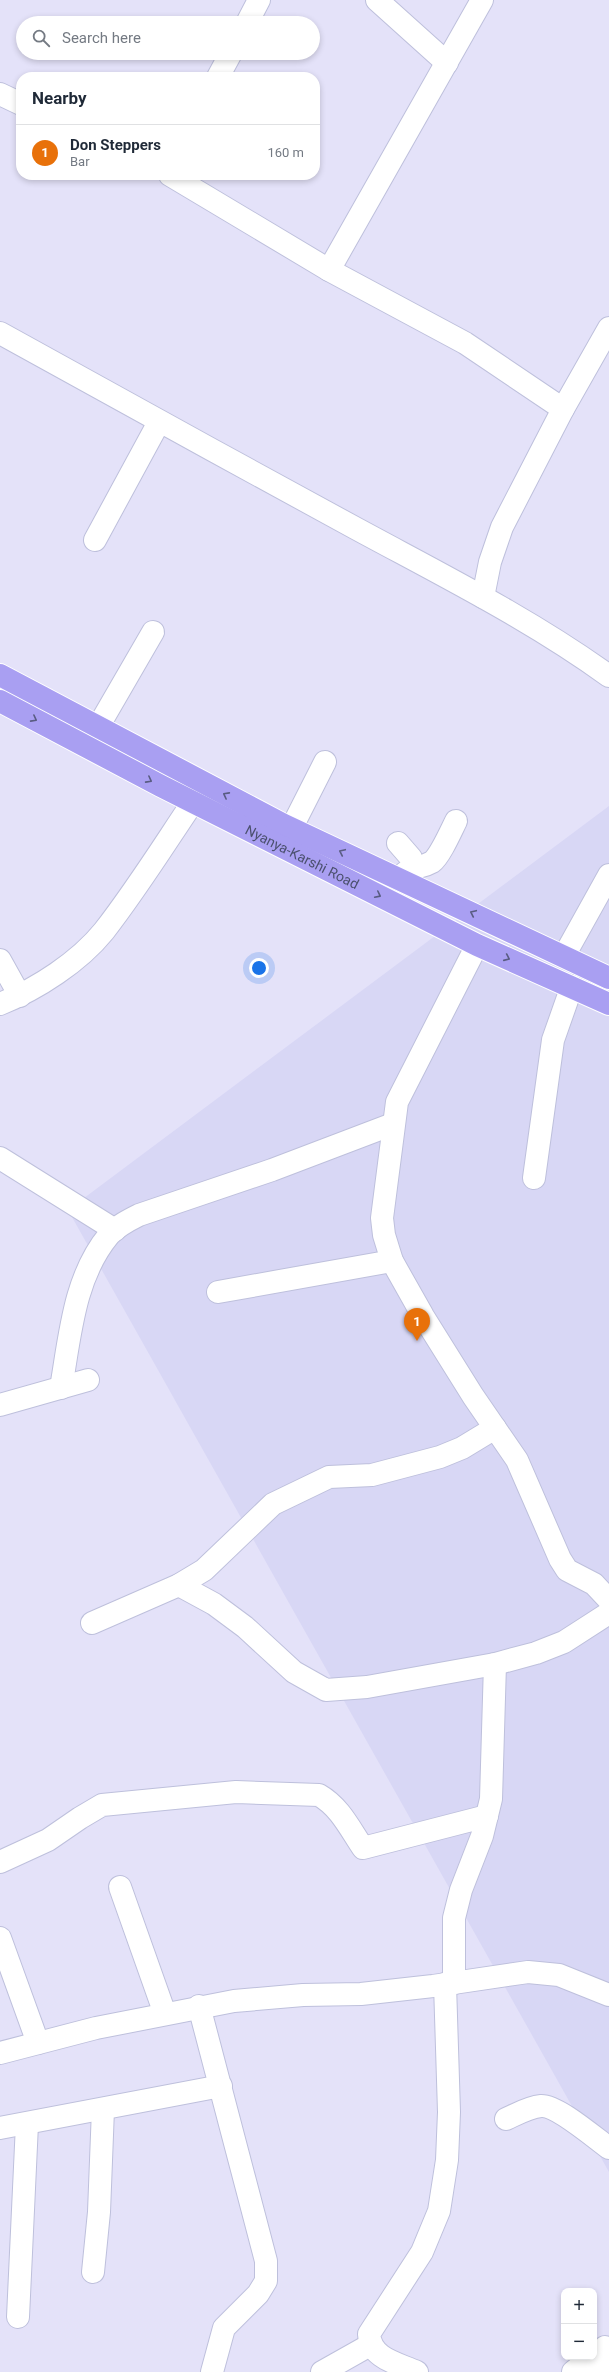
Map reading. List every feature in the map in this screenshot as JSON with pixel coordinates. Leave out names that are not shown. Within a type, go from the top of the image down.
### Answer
[{"type":"main road","name":"Nyanya-Karshi Road","points":[[0,675],[98,727],[295,838],[478,945],[572,986],[609,1004]]},
{"type":"main road","name":"Nyanya-Karshi Road","points":[[0,701],[193,802],[295,838],[406,873],[609,978]]},
{"type":"street","points":[[251,16],[259,0]]},
{"type":"street","points":[[377,0],[421,42],[447,63]]},
{"type":"street","points":[[329,270],[482,0]]},
{"type":"street","points":[[221,72],[227,60]]},
{"type":"street","points":[[0,94],[16,102]]},
{"type":"street","points":[[178,180],[329,270],[465,343],[563,409]]},
{"type":"street","points":[[483,597],[490,562],[502,527],[563,409],[609,328]]},
{"type":"street","points":[[0,333],[159,422],[483,597],[588,660],[609,676]]},
{"type":"street","points":[[95,540],[159,422]]},
{"type":"street","points":[[98,727],[153,632]]},
{"type":"street","points":[[295,838],[325,762]]},
{"type":"street","points":[[0,1004],[20,996],[49,980],[104,932],[193,802]]},
{"type":"street","points":[[406,873],[435,859],[456,821]]},
{"type":"street","points":[[398,843],[411,858],[406,873]]},
{"type":"street","points":[[564,956],[609,875]]},
{"type":"street","points":[[478,945],[397,1102],[382,1218],[384,1235],[392,1261],[423,1316],[517,1460],[567,1570],[594,1584],[609,1600]]},
{"type":"street","points":[[0,960],[20,996]]},
{"type":"street","points":[[534,1178],[553,1040],[572,986]]},
{"type":"street","points":[[61,1388],[72,1320],[85,1274],[109,1235],[121,1224],[139,1215],[272,1170],[393,1124]]},
{"type":"street","points":[[0,1158],[115,1230]]},
{"type":"street","points":[[218,1292],[392,1261]]},
{"type":"street","points":[[0,1405],[88,1380]]},
{"type":"street","points":[[92,1623],[179,1586],[204,1570],[273,1504],[329,1477],[372,1474],[440,1457],[462,1448],[495,1428]]},
{"type":"street","points":[[179,1586],[214,1604],[245,1627],[294,1672],[326,1690],[367,1687],[495,1664],[536,1653],[564,1642],[609,1613]]},
{"type":"street","points":[[418,2372],[378,2354],[370,2345],[369,2334],[422,2252],[439,2211],[447,2160],[450,1983],[454,1918],[461,1890],[482,1836],[491,1799],[495,1664]]},
{"type":"street","points":[[0,1862],[48,1840],[102,1805],[228,1793],[319,1795],[329,1801],[340,1813],[363,1848],[487,1816]]},
{"type":"street","points":[[120,1887],[165,2014]]},
{"type":"street","points":[[0,1938],[38,2043]]},
{"type":"street","points":[[0,2053],[199,2006],[234,2001],[303,1995],[361,1994],[528,1972],[559,1974],[609,1994]]},
{"type":"street","points":[[199,2006],[222,2086],[250,2206],[266,2262],[266,2281],[258,2294],[224,2328],[212,2372]]},
{"type":"street","points":[[0,2128],[103,2110],[222,2086]]},
{"type":"street","points":[[506,2119],[525,2110],[542,2106],[558,2112],[609,2148]]},
{"type":"street","points":[[93,2272],[99,2212],[103,2110]]},
{"type":"street","points":[[18,2317],[27,2124]]},
{"type":"street","points":[[322,2372],[370,2345]]},
{"type":"street","points":[[573,2372],[600,2351]]},
{"type":"street","points":[[598,2372],[600,2351]]},
{"type":"shaded area","points":[[609,806],[609,2172],[68,1210]]},
{"type":"place","name":"Don Steppers","points":[[417,1341]]}]
